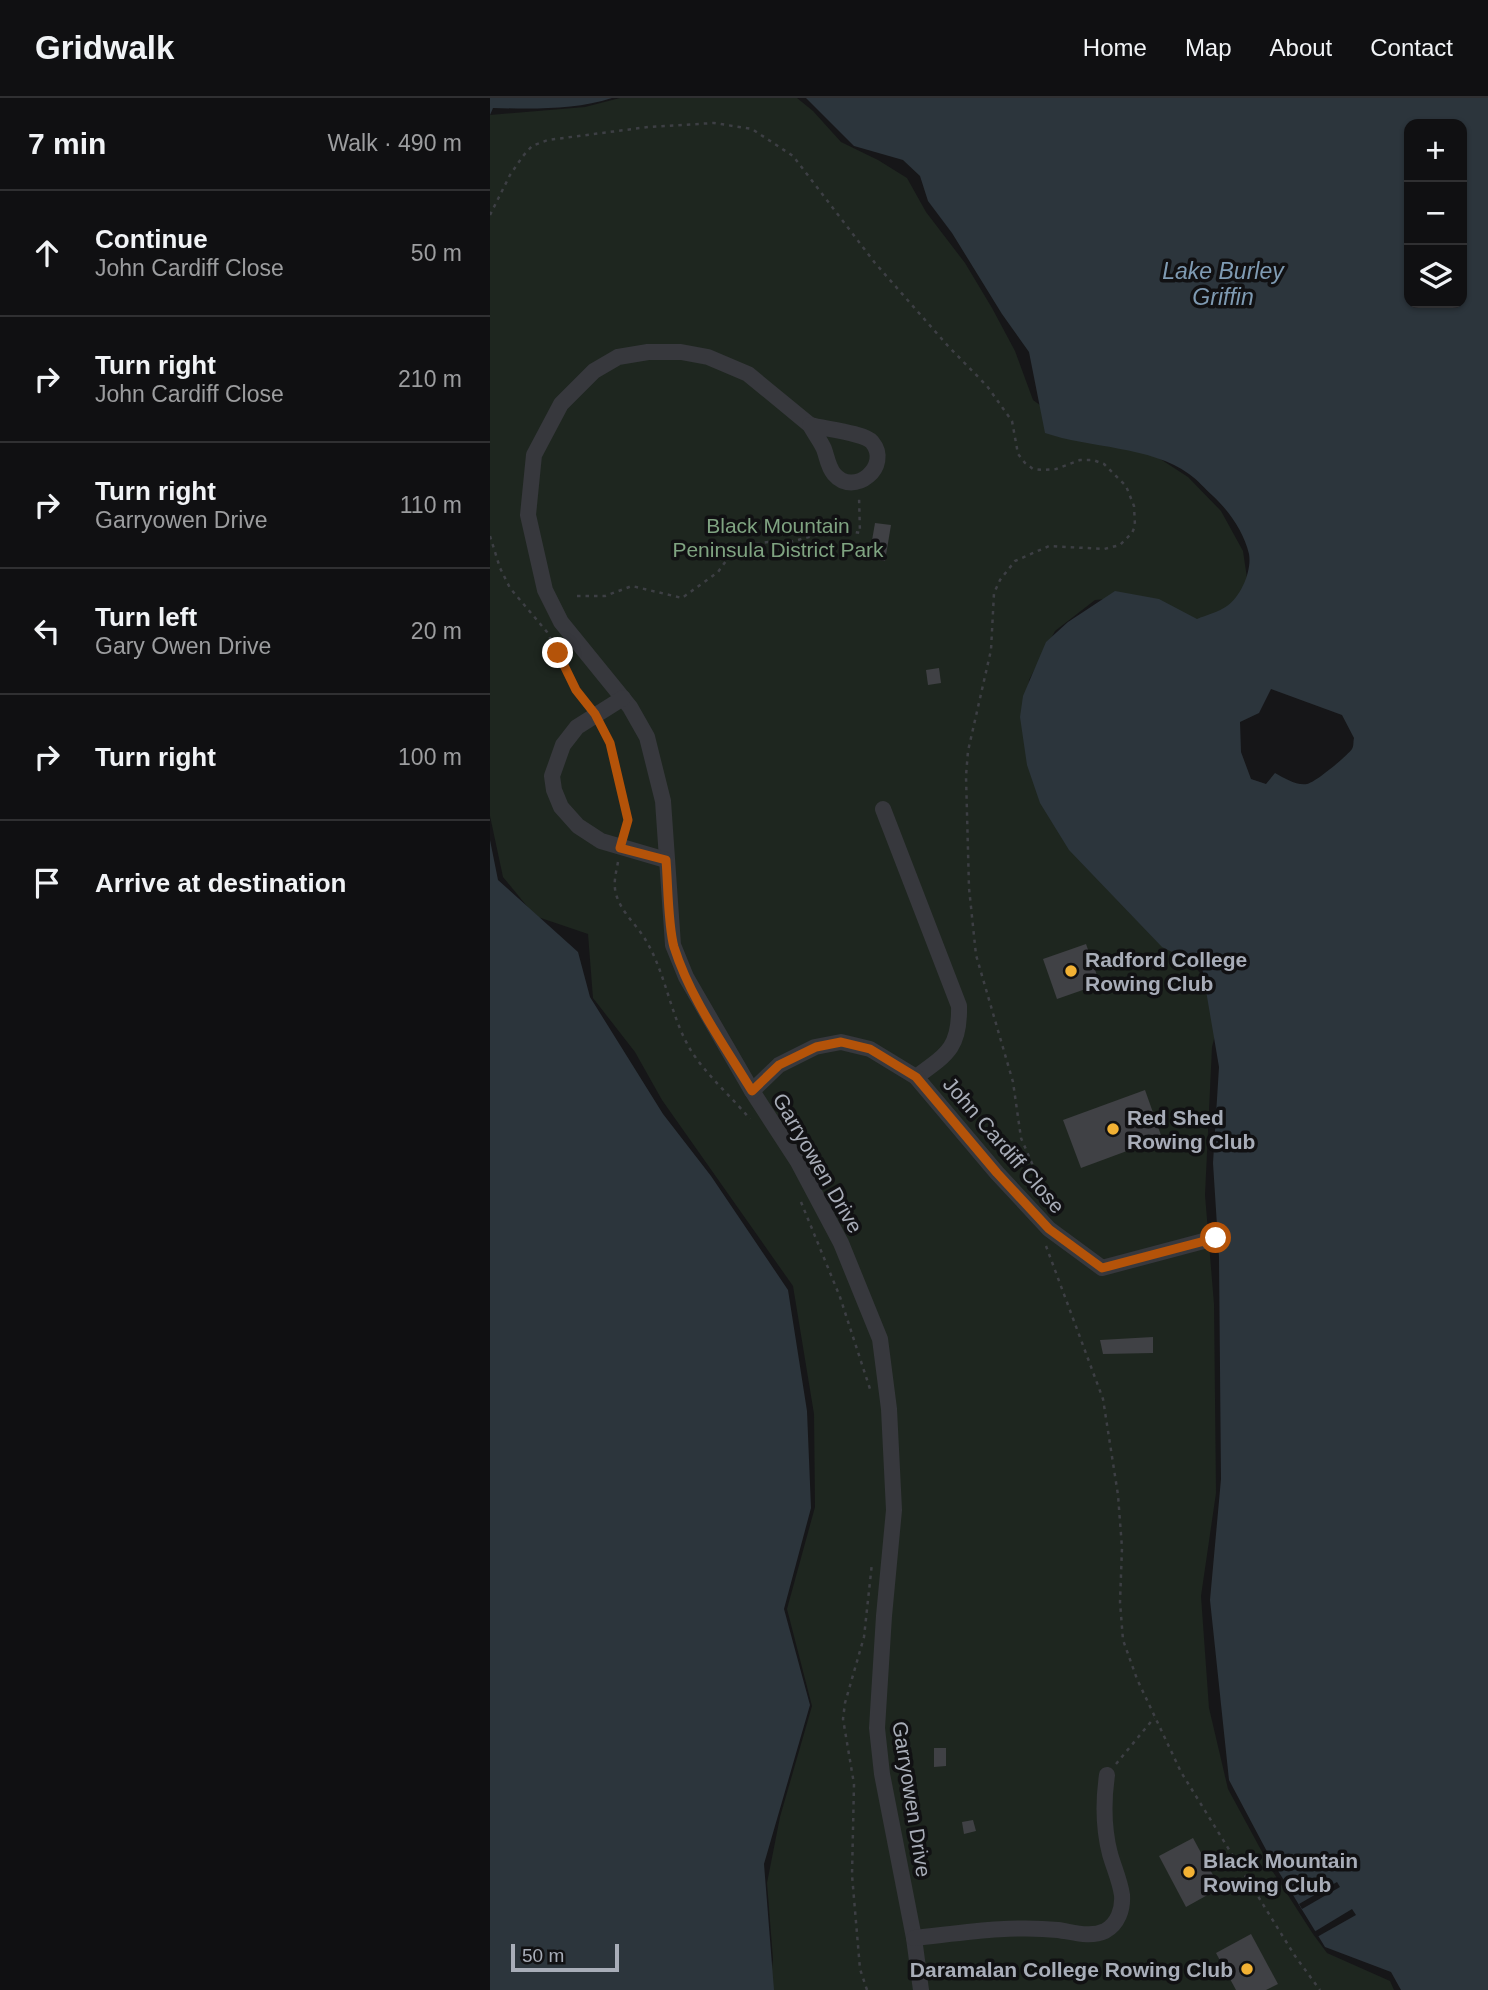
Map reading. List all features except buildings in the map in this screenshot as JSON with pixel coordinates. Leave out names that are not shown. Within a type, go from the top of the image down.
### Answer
[{"type":"street","name":"Garryowen Drive","points":[[810,425],[846,434],[861,434],[872,442],[877,452],[875,469],[859,482],[841,480],[833,473],[824,449],[810,425],[748,374],[708,357],[681,352],[648,352],[618,357],[594,371],[561,404],[534,455],[528,515],[545,590],[561,622],[623,698],[647,737],[663,801],[673,945],[686,977],[797,1162],[841,1243],[880,1339],[889,1409],[894,1510],[877,1728],[882,1774],[914,1938],[921,1990]]},
{"type":"street","points":[[623,698],[577,727],[563,745],[552,776],[554,790],[561,807],[578,826],[601,841],[666,860]]},
{"type":"street","name":"John Cardiff Close","points":[[883,809],[959,1006],[958,1036],[953,1048],[916,1077]]},
{"type":"street","name":"John Cardiff Close","points":[[752,1091],[779,1065],[816,1047],[841,1042],[870,1049],[916,1077],[997,1173],[1049,1229],[1102,1268],[1216,1238]]},
{"type":"street","points":[[914,1938],[1009,1929],[1088,1934],[1107,1930],[1120,1916],[1122,1905],[1119,1880],[1104,1826],[1103,1806],[1107,1775]]},
{"type":"path","points":[[490,215],[523,156],[532,146],[548,139],[714,123],[752,129],[793,156],[875,263],[987,386],[1012,421],[1018,454],[1025,463],[1044,470],[1056,469],[1080,460],[1093,460],[1104,464],[1126,486],[1134,506],[1135,526],[1120,545],[1104,549],[1049,546],[1015,561],[1000,580],[994,593],[989,661],[968,751],[969,888],[976,955],[1013,1082],[1021,1138],[1054,1220],[1042,1234],[1103,1399],[1118,1495],[1122,1548],[1120,1602],[1123,1640],[1154,1718],[1181,1772],[1235,1862],[1320,1990]]},
{"type":"path","points":[[577,596],[605,596],[632,586],[682,598],[718,572],[736,547],[768,542],[783,544],[839,529],[860,533],[859,482]]},
{"type":"path","points":[[490,536],[500,568],[510,588],[547,632],[576,690],[595,714],[610,743],[628,820],[614,880],[616,895],[623,910],[649,947],[675,1017],[690,1048],[703,1068],[752,1121]]},
{"type":"path","points":[[800,1201],[840,1297],[872,1395]]},
{"type":"path","points":[[866,1990],[858,1950],[852,1875],[854,1784],[843,1719],[864,1637],[874,1555]]},
{"type":"path","points":[[1107,1775],[1154,1718]]},
{"type":"green space","name":"Black Mountain Peninsula District Park","points":[[620,98],[797,98],[813,111],[841,142],[907,178],[926,212],[965,263],[992,308],[1015,351],[1033,400],[1062,421],[1151,453],[1188,477],[1221,511],[1243,551],[1248,585],[1240,605],[1204,627],[1129,597],[1095,600],[1055,631],[1029,680],[1024,735],[1182,952],[1207,981],[1216,1031],[1212,1047],[1205,1195],[1214,1304],[1216,1493],[1201,1596],[1209,1708],[1228,1789],[1273,1872],[1313,1934],[1327,1953],[1390,1981],[1394,1990],[770,1990],[773,1959],[767,1883],[780,1817],[812,1706],[787,1609],[815,1507],[814,1414],[793,1286],[662,1100],[635,1052],[593,998],[588,934],[535,916],[503,877],[490,816],[490,115],[585,107]]},
{"type":"water","points":[[490,98],[612,98],[569,107],[493,108],[490,115]]},
{"type":"water","name":"Lake Burley Griffin","points":[[806,98],[1488,98],[1488,1990],[1401,1990],[1391,1972],[1325,1947],[1272,1861],[1229,1780],[1210,1600],[1221,1479],[1219,1257],[1213,1163],[1219,1067],[1202,967],[1162,947],[1069,850],[1040,803],[1027,765],[1020,717],[1023,696],[1046,642],[1068,622],[1115,591],[1159,599],[1197,619],[1220,610],[1232,602],[1244,583],[1249,568],[1247,546],[1235,522],[1219,502],[1192,476],[1174,465],[1138,453],[1045,433],[1029,352],[952,233],[928,201],[920,176],[903,160],[854,146]],"holes":[[[1271,689],[1342,715],[1354,738],[1353,748],[1324,774],[1307,784],[1295,783],[1275,773],[1266,784],[1251,779],[1241,752],[1240,722],[1259,713]]]},
{"type":"water","points":[[490,840],[498,880],[578,952],[590,997],[663,1114],[711,1176],[788,1290],[807,1411],[811,1508],[784,1609],[810,1705],[764,1864],[774,1990],[490,1990]]},
{"type":"pier","points":[[1337,1882],[1340,1887],[1302,1909],[1299,1904]]},
{"type":"pier","points":[[1352,1909],[1356,1915],[1317,1937],[1314,1932]]},
{"type":"place","name":"Radford College Rowing Club","points":[[1071,971]]},
{"type":"place","name":"Red Shed Rowing Club","points":[[1113,1129]]},
{"type":"place","name":"Black Mountain Rowing Club","points":[[1189,1872]]},
{"type":"place","name":"Daramalan College Rowing Club","points":[[1247,1969]]},
{"type":"route","points":[[558,653],[576,690],[595,714],[610,743],[628,820],[620,848],[666,860],[673,945],[686,977],[752,1091],[779,1065],[816,1047],[841,1042],[870,1049],[916,1077],[997,1173],[1049,1229],[1102,1268],[1216,1238]]}]
